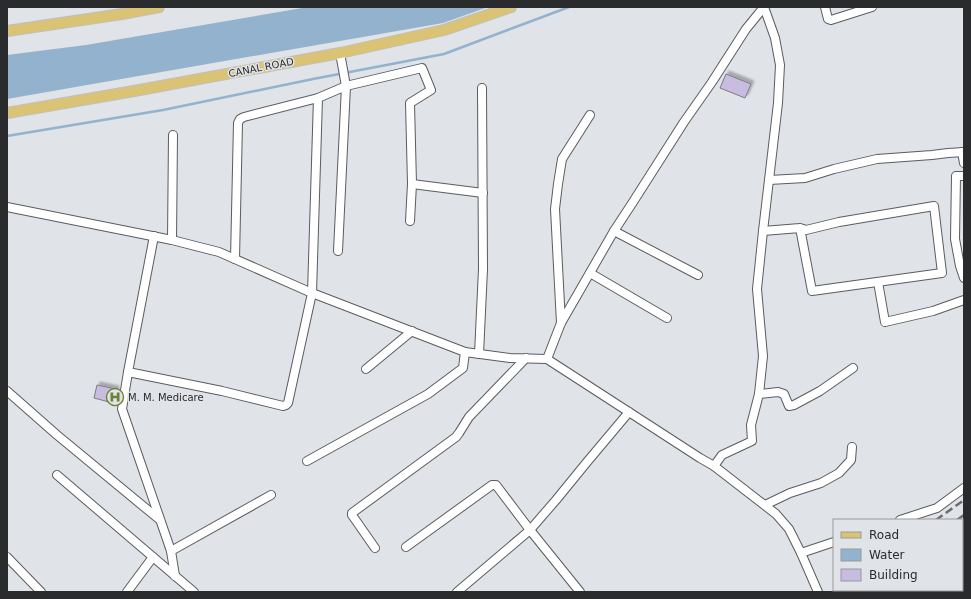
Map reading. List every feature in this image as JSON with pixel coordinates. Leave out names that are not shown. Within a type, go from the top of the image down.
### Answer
[{"type":"main road","points":[[7,31],[159,7]]},
{"type":"main road","name":"CANAL ROAD","points":[[7,113],[340,53],[444,30],[511,7]]},
{"type":"street","points":[[714,466],[722,455],[752,442],[751,425],[759,394],[763,356],[757,289],[778,103],[780,65],[775,38],[764,7]]},
{"type":"street","points":[[547,359],[561,323],[614,230],[746,29],[764,7]]},
{"type":"street","points":[[824,7],[828,19],[832,20],[872,7]]},
{"type":"street","points":[[338,251],[346,86],[340,53]]},
{"type":"street","points":[[235,259],[238,123],[240,119],[318,98],[346,86],[422,68],[431,90],[410,103],[412,184],[410,221]]},
{"type":"street","points":[[478,354],[483,269],[482,88]]},
{"type":"street","points":[[128,372],[222,391],[286,406],[288,403],[312,293],[318,98]]},
{"type":"street","points":[[561,323],[555,209],[557,190],[562,158],[590,115]]},
{"type":"street","points":[[172,240],[173,135]]},
{"type":"street","points":[[769,180],[805,178],[834,169],[877,159],[932,155],[948,152],[963,152],[964,163]]},
{"type":"street","points":[[964,176],[956,176],[955,239],[964,278]]},
{"type":"street","points":[[412,184],[483,193]]},
{"type":"street","points":[[763,231],[800,228],[806,230],[839,222],[934,206],[942,273],[812,292],[800,228]]},
{"type":"street","points":[[7,207],[154,236],[219,252],[312,293],[465,352],[510,358],[547,359],[714,466],[776,514],[789,529],[818,592]]},
{"type":"street","points":[[614,230],[698,275]]},
{"type":"street","points":[[154,236],[122,408],[171,551],[175,576]]},
{"type":"street","points":[[590,273],[667,318]]},
{"type":"street","points":[[878,282],[885,322],[933,311],[964,300]]},
{"type":"street","points":[[366,369],[412,331]]},
{"type":"street","points":[[307,461],[428,394],[463,368],[465,352]]},
{"type":"street","points":[[375,548],[352,513],[456,437],[469,417],[526,358]]},
{"type":"street","points":[[759,394],[778,392],[784,394],[789,406],[794,405],[820,391],[853,368]]},
{"type":"street","points":[[7,391],[57,435],[161,521]]},
{"type":"street","points":[[457,592],[530,530],[629,412]]},
{"type":"street","points":[[765,506],[790,493],[821,483],[839,473],[852,460],[852,447]]},
{"type":"street","points":[[57,475],[194,592]]},
{"type":"street","points":[[406,547],[492,485],[496,485],[580,592]]},
{"type":"street","points":[[903,519],[938,508],[964,488]]},
{"type":"street","points":[[171,551],[271,495]]},
{"type":"street","points":[[801,553],[833,542]]},
{"type":"street","points":[[7,557],[41,592]]},
{"type":"street","points":[[127,592],[153,557]]},
{"type":"water","points":[[308,7],[488,7],[443,23],[7,99],[7,55],[86,45]]},
{"type":"building","points":[[726,74],[751,84],[745,98],[720,88]]},
{"type":"building","points":[[97,385],[116,389],[113,403],[94,398]]},
{"type":"waterway","points":[[7,136],[163,110],[444,54],[569,7]]},
{"type":"railway","points":[[937,519],[964,500]]},
{"type":"railway","points":[[958,519],[964,515]]},
{"type":"place","name":"M. M. Medicare","points":[[115,397]]}]
